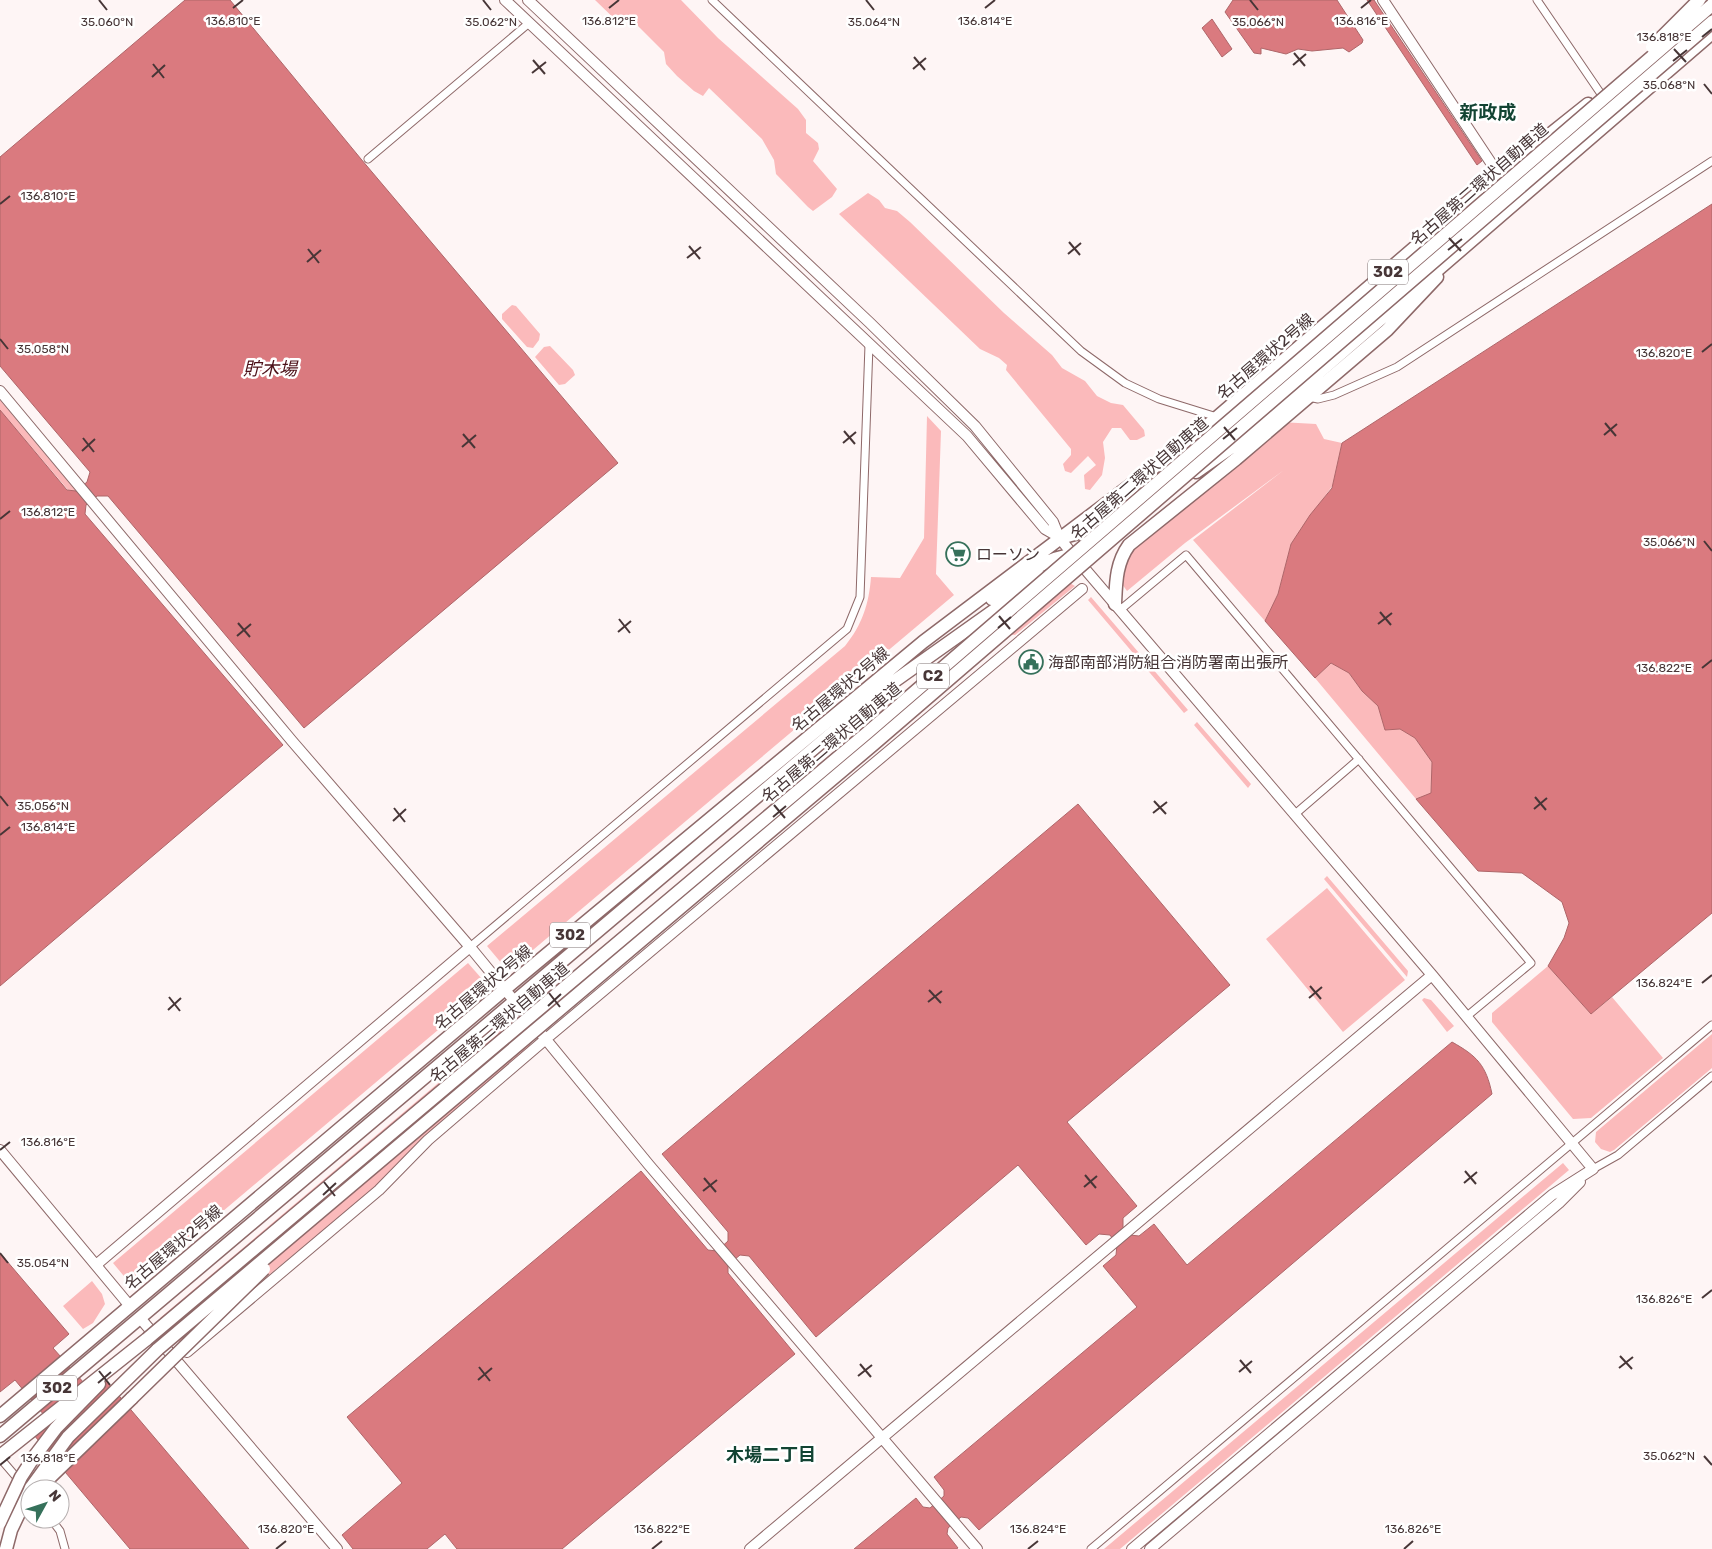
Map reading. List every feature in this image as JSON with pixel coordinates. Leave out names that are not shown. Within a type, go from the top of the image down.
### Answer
[{"type":"highway","name":"名古屋環状2号線","points":[[3,1413],[505,989],[952,619],[1218,417],[1500,175],[1601,94],[1706,4]]},
{"type":"highway","name":"名古屋第二環状自動車道","points":[[147,1339],[875,727],[1560,136],[1706,4]]},
{"type":"highway","name":"名古屋第二環状自動車道","points":[[314,1216],[875,743],[1712,22]]},
{"type":"highway","points":[[1569,145],[1712,33]]},
{"type":"highway","name":"名古屋環状2号線","points":[[0,1436],[894,681],[1073,555],[1236,444],[1390,309],[1712,33]]},
{"type":"highway","points":[[1117,607],[1117,570],[1122,556],[1129,545],[1309,397],[1399,318],[1459,250]]},
{"type":"highway","points":[[1059,538],[1075,535],[1104,518],[1223,431],[1326,345],[1390,309]]},
{"type":"highway","points":[[952,619],[983,605],[1059,556],[1073,555]]},
{"type":"highway","points":[[48,1479],[231,1302],[314,1216]]},
{"type":"highway","points":[[37,1479],[68,1437],[133,1372],[314,1216]]},
{"type":"highway","points":[[0,1456],[147,1339]]},
{"type":"highway","points":[[0,1522],[21,1477],[56,1428],[147,1339]]},
{"type":"highway","points":[[0,1522],[20,1504]]},
{"type":"highway","points":[[6,1549],[20,1510]]},
{"type":"street","points":[[504,0],[967,436],[1045,529],[1059,538],[1432,975],[1593,1169]]},
{"type":"street","points":[[528,0],[870,323],[975,426],[1053,522],[1059,538]]},
{"type":"street","points":[[712,0],[1081,350],[1125,383],[1159,399],[1218,417]]},
{"type":"street","points":[[1383,0],[1500,175]]},
{"type":"street","points":[[1537,0],[1601,94]]},
{"type":"street","points":[[1688,0],[1706,4]]},
{"type":"street","points":[[368,160],[529,23]]},
{"type":"street","points":[[1309,397],[1318,399],[1334,395],[1396,367],[1712,161]]},
{"type":"street","points":[[96,1265],[847,629],[860,597],[869,345]]},
{"type":"street","points":[[0,391],[470,947],[750,1283],[977,1549]]},
{"type":"street","points":[[1117,607],[1186,555],[1360,759],[1532,962],[1466,1017]]},
{"type":"street","points":[[177,1360],[378,1190],[428,1140],[546,1038],[1082,589]]},
{"type":"street","points":[[1294,815],[1360,759]]},
{"type":"street","points":[[750,1549],[1432,975]]},
{"type":"street","points":[[1091,1549],[1712,1025]]},
{"type":"street","points":[[1132,1549],[1552,1195],[1618,1155],[1712,1076]]},
{"type":"street","points":[[0,1150],[129,1305]]},
{"type":"street","points":[[1150,1549],[1559,1203],[1593,1169]]},
{"type":"street","points":[[140,1318],[335,1547]]},
{"type":"street","points":[[0,1456],[20,1482]]},
{"type":"street","points":[[58,1529],[66,1549]]},
{"type":"shaded area","points":[[595,0],[681,0],[718,38],[798,109],[806,120],[806,133],[818,143],[819,149],[813,161],[837,189],[832,197],[813,211],[808,207],[776,174],[774,160],[762,139],[709,88],[703,96],[694,91],[677,76],[666,64],[664,52],[630,18],[625,19],[623,27]]},
{"type":"shaded area","points":[[868,193],[879,200],[885,208],[897,211],[910,222],[1004,313],[1052,355],[1062,368],[1085,381],[1097,396],[1111,403],[1123,405],[1144,430],[1145,436],[1137,440],[1130,440],[1121,428],[1112,428],[1103,442],[1105,458],[1102,475],[1090,490],[1085,489],[1084,475],[1096,465],[1088,456],[1071,473],[1065,471],[1063,464],[1071,455],[1071,449],[1006,370],[1007,365],[999,358],[980,349],[839,214]]},
{"type":"shaded area","points":[[512,305],[516,306],[540,334],[539,340],[533,348],[527,347],[502,319],[502,314]]},
{"type":"shaded area","points":[[550,346],[573,370],[575,375],[565,384],[559,385],[535,357],[544,347]]},
{"type":"shaded area","points":[[0,400],[76,491],[68,490],[0,410]]},
{"type":"shaded area","points":[[927,416],[941,431],[936,574],[954,595],[508,971],[487,946],[845,646],[864,614],[871,577],[900,578],[924,538]]},
{"type":"shaded area","points":[[1280,422],[1316,424],[1324,439],[1342,443],[1333,485],[1291,544],[1278,594],[1265,621],[1193,540],[1284,470],[1185,543],[1127,591],[1122,584],[1124,551],[1136,533],[1239,446]]},
{"type":"shaded area","points":[[1055,579],[1063,579],[1075,586],[1015,635],[1005,634],[993,620]]},
{"type":"shaded area","points":[[1091,597],[1188,710],[1184,713],[1088,600]]},
{"type":"shaded area","points":[[1331,663],[1349,673],[1362,691],[1379,706],[1385,730],[1400,729],[1415,738],[1432,762],[1431,794],[1416,799],[1315,678]]},
{"type":"shaded area","points":[[1197,722],[1251,784],[1248,788],[1194,725]]},
{"type":"shaded area","points":[[1327,876],[1408,971],[1407,977],[1324,879]]},
{"type":"shaded area","points":[[1327,888],[1405,980],[1343,1032],[1266,939]]},
{"type":"shaded area","points":[[468,963],[489,987],[133,1287],[113,1263]]},
{"type":"shaded area","points":[[1548,966],[1591,1014],[1612,997],[1663,1058],[1591,1118],[1573,1119],[1492,1022],[1492,1013]]},
{"type":"shaded area","points":[[1424,998],[1431,1000],[1454,1026],[1447,1032],[1422,1000]]},
{"type":"shaded area","points":[[514,1019],[530,1039],[530,1046],[423,1137],[371,1191],[186,1343],[179,1342],[160,1318]]},
{"type":"shaded area","points":[[1712,1034],[1712,1068],[1614,1150],[1610,1152],[1601,1149],[1595,1142],[1596,1132]]},
{"type":"shaded area","points":[[1563,1163],[1569,1170],[1120,1549],[1104,1549]]},
{"type":"shaded area","points":[[92,1281],[102,1294],[105,1304],[93,1323],[83,1329],[63,1306]]},
{"type":"water","name":"貯木場","points":[[185,0],[230,0],[361,159],[618,463],[304,728],[108,496],[97,496],[86,505],[85,514],[283,745],[0,986],[0,410],[67,490],[76,491],[87,482],[90,472],[0,366],[0,157]]},
{"type":"water","points":[[1233,0],[1337,0],[1363,40],[1362,43],[1349,52],[1343,48],[1312,51],[1298,49],[1286,54],[1261,48],[1261,54],[1254,53],[1225,12]]},
{"type":"water","points":[[1367,0],[1374,0],[1482,161],[1477,165]]},
{"type":"water","points":[[1212,19],[1232,49],[1222,57],[1202,28]]},
{"type":"water","points":[[1712,204],[1712,913],[1591,1014],[1548,966],[1564,938],[1569,923],[1562,902],[1522,873],[1478,871],[1416,799],[1431,793],[1432,762],[1415,738],[1400,729],[1385,730],[1378,706],[1362,691],[1349,673],[1331,663],[1315,678],[1265,621],[1278,594],[1291,544],[1310,515],[1332,488],[1342,443]]},
{"type":"water","points":[[1078,804],[1230,985],[1067,1122],[1137,1206],[1123,1218],[1123,1227],[1130,1235],[1139,1236],[1154,1224],[1187,1265],[1452,1042],[1479,1062],[1487,1076],[1492,1094],[979,1530],[968,1518],[961,1517],[948,1528],[947,1534],[958,1548],[956,1549],[854,1549],[916,1498],[923,1507],[930,1508],[944,1496],[944,1490],[934,1477],[1137,1307],[1103,1266],[1116,1255],[1117,1245],[1110,1235],[1099,1234],[1086,1245],[1018,1165],[816,1337],[749,1256],[740,1255],[728,1265],[728,1273],[795,1354],[562,1549],[457,1549],[445,1534],[427,1549],[353,1549],[342,1535],[402,1483],[347,1417],[641,1171],[708,1250],[717,1251],[728,1241],[728,1232],[662,1154]]},
{"type":"water","points":[[0,1253],[69,1334],[53,1348],[84,1383],[98,1371],[249,1549],[130,1549],[28,1428],[44,1415],[15,1380],[0,1392]]},
{"type":"place","name":"ローソン","points":[[958,554]]},
{"type":"place","name":"海部南部消防組合消防署南出張所","points":[[1031,662]]},
{"type":"district","name":"新政成","points":[[1488,112]]},
{"type":"district","name":"木場二丁目","points":[[771,1455]]}]
